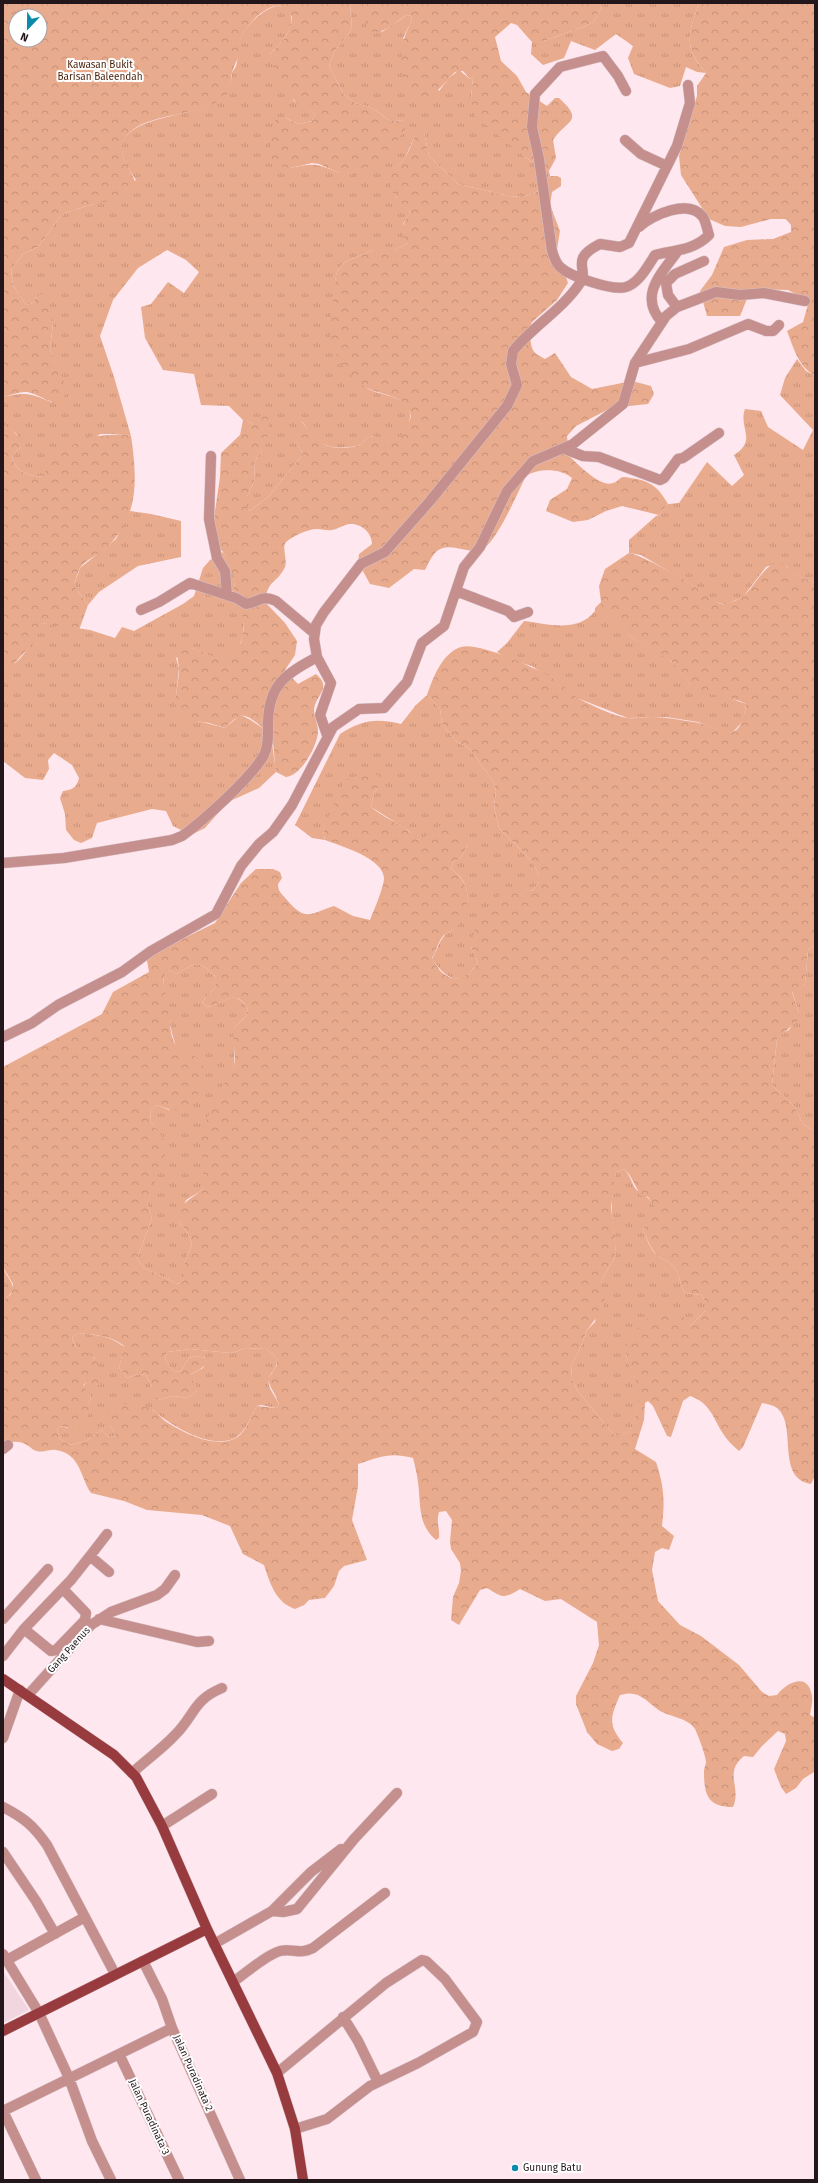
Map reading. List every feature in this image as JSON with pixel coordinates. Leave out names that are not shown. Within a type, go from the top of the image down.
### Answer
[{"type":"main road","points":[[3,1679],[114,1755],[132,1772],[162,1826],[207,1929],[277,2073],[295,2129],[302,2180]]},
{"type":"main road","points":[[3,2031],[207,1929]]},
{"type":"street","points":[[626,91],[618,76],[601,56],[588,61],[566,64],[560,67],[535,94],[532,128],[539,159],[552,251],[555,261],[560,267],[583,280],[625,288],[633,284],[655,255],[677,252],[704,239],[708,235],[702,216],[694,211],[676,208],[660,213],[636,229]]},
{"type":"street","points":[[327,736],[320,715],[331,683],[317,657],[314,633],[330,601],[344,587],[357,569],[369,559],[385,552],[430,501],[507,406],[517,384],[511,364],[513,351],[574,292],[583,280],[583,256],[588,251],[600,244],[620,247],[629,243],[677,146],[690,103],[688,85]]},
{"type":"street","points":[[625,140],[641,154],[667,166]]},
{"type":"street","points":[[662,322],[655,314],[652,295],[655,283],[677,252]]},
{"type":"street","points":[[677,307],[668,295],[665,284],[675,274],[704,261]]},
{"type":"street","points":[[3,1037],[32,1023],[58,1005],[122,972],[151,951],[216,914],[241,866],[259,844],[273,832],[292,805],[315,763],[327,736],[336,724],[359,709],[369,707],[380,709],[391,702],[407,682],[422,643],[444,626],[464,567],[480,547],[507,492],[533,461],[566,449],[623,404],[635,363],[662,322],[677,307],[716,292],[740,294],[764,292],[805,301]]},
{"type":"street","points":[[635,363],[689,349],[748,324],[766,331],[773,331],[779,325]]},
{"type":"street","points":[[566,449],[583,456],[599,457],[660,480],[664,478],[678,458],[683,458],[719,433]]},
{"type":"street","points":[[211,456],[209,519],[217,558],[225,572],[227,595]]},
{"type":"street","points":[[141,610],[160,602],[187,583],[227,595],[246,604],[262,597],[268,597],[276,601],[314,633]]},
{"type":"street","points":[[456,590],[508,610],[514,617],[528,612]]},
{"type":"street","points":[[3,863],[64,858],[172,840],[182,836],[254,770],[267,747],[268,706],[272,693],[288,675],[317,657]]},
{"type":"street","points":[[3,1656],[24,1629],[62,1589],[107,1534]]},
{"type":"street","points":[[90,1556],[109,1572]]},
{"type":"street","points":[[3,1619],[48,1569]]},
{"type":"street","name":"Gang Paenus","points":[[24,1693],[91,1625],[111,1612],[130,1603],[140,1602],[157,1595],[165,1588],[174,1575]]},
{"type":"street","points":[[24,1629],[51,1650],[56,1650],[85,1620],[86,1613],[62,1589]]},
{"type":"street","points":[[99,1619],[196,1642],[209,1641]]},
{"type":"street","points":[[132,1772],[175,1736],[186,1722],[198,1702],[204,1697],[222,1688]]},
{"type":"street","points":[[3,1738],[24,1693]]},
{"type":"street","points":[[272,1911],[283,1912],[297,1909],[354,1839],[397,1793]]},
{"type":"street","points":[[162,1826],[212,1794]]},
{"type":"street","points":[[3,1807],[25,1818],[47,1845],[115,1974]]},
{"type":"street","points":[[214,1944],[272,1911],[311,1872],[354,1839]]},
{"type":"street","points":[[3,1852],[36,1901],[55,1934]]},
{"type":"street","points":[[233,1982],[275,1953],[284,1950],[302,1952],[313,1948],[385,1893]]},
{"type":"street","points":[[85,1917],[55,1934],[5,1957],[39,2013],[69,2078],[92,2141],[111,2180]]},
{"type":"street","points":[[277,2073],[386,1983],[422,1960],[426,1961],[445,1979],[477,2022],[473,2032],[464,2038],[422,2061],[378,2082],[327,2119],[295,2129]]},
{"type":"street","points":[[143,1961],[162,1999],[172,2028]]},
{"type":"street","points":[[343,2017],[358,2041],[378,2082]]},
{"type":"street","name":"Jalan Puradinata 2","points":[[3,2111],[172,2028],[240,2180]]},
{"type":"street","name":"Jalan Puradinata 3","points":[[119,2054],[179,2180]]},
{"type":"street","points":[[3,2111],[36,2180]]},
{"type":"shaded area","points":[[3,1971],[29,2010],[3,2023]]},
{"type":"green space","name":"Kawasan Bukit Barisan Baleendah","points":[[3,3],[350,3],[352,29],[334,52],[329,66],[343,93],[355,103],[370,107],[389,120],[404,121],[406,128],[388,154],[355,175],[339,173],[319,164],[312,163],[290,168],[275,165],[272,160],[271,148],[276,118],[284,117],[298,124],[312,121],[315,114],[298,104],[278,78],[270,54],[288,33],[292,17],[281,6],[269,8],[257,16],[243,33],[240,39],[240,52],[232,73],[230,89],[220,100],[207,107],[142,124],[130,132],[123,143],[122,154],[133,177],[136,188],[124,198],[93,204],[65,213],[59,218],[38,247],[23,254],[11,269],[13,285],[26,305],[33,303],[36,297],[43,293],[49,298],[53,322],[50,350],[66,386],[66,393],[59,403],[35,394],[21,392],[3,397]]},
{"type":"green space","points":[[350,3],[362,3],[382,32],[407,15],[411,16],[412,20],[403,38],[439,91],[448,79],[459,70],[470,79],[473,78],[471,99],[526,158],[549,171],[550,176],[535,193],[523,197],[509,196],[458,184],[429,156],[424,132],[417,131],[405,158],[395,169],[395,196],[410,212],[403,224],[408,243],[395,250],[373,250],[345,262],[339,268],[336,275],[331,338],[363,385],[377,393],[394,397],[408,407],[410,417],[408,428],[402,438],[398,441],[390,442],[373,436],[366,438],[361,445],[341,448],[328,446],[316,440],[302,421],[296,441],[303,454],[269,496],[250,511],[247,508],[247,497],[255,479],[254,463],[262,450],[257,425],[253,425],[247,420],[243,420],[229,406],[201,405],[194,374],[163,370],[145,338],[141,307],[151,304],[168,282],[184,293],[199,272],[186,260],[167,250],[138,268],[113,300],[100,336],[114,377],[131,436],[123,434],[100,434],[44,476],[29,475],[21,471],[14,464],[12,459],[15,452],[21,447],[17,434],[3,425],[3,397],[17,394],[27,394],[51,402],[65,386],[50,350],[53,322],[36,297],[33,303],[26,305],[13,285],[11,269],[23,254],[38,247],[59,218],[65,213],[93,204],[136,180],[126,163],[121,148],[128,134],[138,127],[152,121],[198,109],[212,104],[222,98],[229,90],[232,73],[236,66],[239,42],[242,34],[258,16],[265,11],[278,6],[283,7],[289,12],[291,25],[280,44],[270,54],[294,101],[315,114],[312,121],[298,124],[284,117],[290,168],[315,165],[325,167],[339,173],[404,121],[389,120],[370,107],[355,103],[343,93],[329,66],[334,52],[352,29]]},
{"type":"green space","points":[[362,3],[604,3],[593,22],[586,26],[541,42],[532,42],[517,25],[511,23],[495,37],[501,61],[517,76],[526,92],[547,106],[555,98],[559,98],[571,112],[571,120],[553,140],[556,158],[549,171],[526,158],[475,116],[471,99],[473,78],[470,79],[463,71],[455,72],[436,92],[431,95],[418,97],[411,95],[404,75],[401,57],[404,40],[412,20],[411,16],[407,15],[388,28],[378,32],[373,32],[367,30]]},
{"type":"green space","points":[[604,3],[699,3],[692,23],[690,40],[693,55],[698,64],[706,73],[697,72],[686,67],[680,86],[670,88],[634,74],[628,58],[633,46],[616,34],[595,50],[571,41],[564,58],[543,65],[531,54],[532,42],[541,42],[586,26],[593,22]]},
{"type":"green space","points":[[699,3],[815,3],[815,376],[804,367],[794,351],[787,331],[803,322],[809,301],[788,290],[751,289],[740,316],[707,316],[700,291],[712,275],[724,247],[747,240],[773,239],[791,232],[791,225],[786,219],[771,219],[741,227],[725,226],[709,219],[681,175],[679,156],[697,96],[697,86],[706,73],[693,55],[690,39],[692,23]]},
{"type":"green space","points":[[417,130],[424,132],[429,156],[458,184],[509,196],[523,197],[535,193],[550,176],[557,176],[561,178],[561,186],[552,192],[550,205],[560,231],[557,249],[568,283],[557,300],[532,322],[530,335],[532,348],[536,353],[545,359],[555,353],[571,377],[592,389],[632,381],[651,386],[654,394],[648,404],[611,408],[576,426],[567,436],[569,456],[596,479],[608,484],[616,482],[624,477],[645,481],[659,491],[668,504],[659,515],[622,506],[606,511],[588,520],[573,522],[546,511],[550,500],[567,489],[572,478],[562,472],[549,470],[531,473],[526,476],[501,525],[484,548],[473,551],[448,547],[443,548],[433,555],[425,570],[414,569],[389,588],[370,584],[358,562],[359,554],[372,544],[372,540],[368,533],[358,525],[348,524],[330,530],[313,529],[301,533],[286,542],[284,548],[286,562],[284,569],[268,589],[265,602],[285,623],[297,641],[295,655],[285,670],[298,684],[316,674],[323,683],[323,688],[314,710],[318,731],[315,744],[303,766],[292,775],[286,777],[276,772],[272,741],[254,720],[240,716],[225,728],[206,722],[187,722],[178,716],[176,711],[176,696],[179,674],[177,653],[178,651],[192,648],[211,656],[227,656],[241,643],[244,628],[242,611],[233,592],[235,582],[233,574],[223,552],[216,544],[214,518],[220,477],[221,453],[240,435],[243,420],[247,420],[253,425],[257,425],[260,415],[263,413],[267,415],[269,422],[268,435],[262,450],[254,463],[255,479],[247,497],[247,508],[250,511],[269,496],[303,454],[296,441],[295,434],[302,421],[314,437],[320,442],[342,448],[361,445],[366,438],[373,436],[385,441],[393,442],[400,438],[407,427],[411,415],[408,407],[403,402],[392,396],[367,388],[355,379],[344,367],[333,346],[330,326],[336,275],[339,268],[345,262],[373,250],[395,250],[408,243],[402,232],[405,220],[410,212],[397,199],[391,188],[390,182],[394,170],[410,149]]},
{"type":"green space","points":[[797,359],[806,371],[815,376],[815,583],[790,573],[787,566],[774,564],[766,567],[743,597],[725,605],[711,600],[699,589],[641,555],[629,553],[629,540],[659,515],[668,504],[679,503],[707,462],[732,486],[744,475],[734,455],[745,444],[745,409],[761,411],[768,427],[803,450],[813,430],[780,395],[785,378]]},
{"type":"green space","points":[[3,425],[11,429],[22,440],[21,447],[15,452],[12,459],[14,464],[21,471],[34,476],[44,476],[48,462],[85,437],[123,434],[131,436],[135,481],[131,509],[126,522],[118,535],[104,550],[83,565],[78,572],[74,585],[88,605],[79,630],[42,623],[32,644],[11,667],[3,669]]},
{"type":"green space","points":[[130,511],[181,521],[181,557],[138,566],[99,592],[88,605],[74,585],[80,568],[116,539]]},
{"type":"green space","points":[[223,552],[235,581],[235,596],[243,612],[244,625],[242,639],[236,651],[225,657],[204,654],[192,648],[176,658],[179,668],[176,697],[187,722],[202,722],[225,728],[239,716],[243,716],[261,727],[267,732],[272,744],[276,772],[259,788],[228,802],[205,828],[191,835],[173,826],[166,811],[152,809],[97,823],[92,838],[81,843],[74,840],[66,830],[65,814],[60,798],[63,791],[74,788],[78,781],[79,778],[72,765],[54,753],[48,760],[49,769],[43,780],[25,778],[3,761],[3,669],[10,666],[22,657],[42,623],[90,630],[115,638],[122,627],[134,631],[183,604],[194,596],[203,568],[210,560]]},
{"type":"green space","points":[[629,553],[636,555],[674,574],[714,600],[725,605],[738,600],[747,593],[765,570],[778,562],[785,565],[791,573],[815,583],[815,945],[808,950],[805,984],[792,992],[799,1013],[798,1020],[777,1039],[772,1085],[795,1107],[803,1124],[815,1132],[814,1478],[811,1484],[800,1480],[793,1472],[783,1416],[777,1408],[762,1403],[743,1447],[739,1451],[725,1437],[710,1411],[702,1402],[690,1396],[683,1401],[671,1437],[667,1436],[653,1406],[648,1401],[645,1403],[644,1420],[635,1449],[656,1462],[661,1478],[663,1493],[662,1526],[674,1536],[669,1550],[662,1548],[655,1552],[652,1570],[658,1601],[680,1625],[701,1636],[739,1665],[762,1692],[769,1696],[777,1695],[785,1687],[800,1681],[805,1682],[812,1695],[810,1715],[815,1718],[814,1772],[803,1779],[796,1788],[786,1794],[781,1787],[774,1769],[786,1741],[785,1734],[778,1731],[753,1757],[744,1756],[738,1762],[734,1774],[736,1793],[733,1807],[718,1805],[712,1802],[706,1792],[704,1770],[706,1759],[695,1729],[692,1725],[684,1720],[660,1711],[642,1697],[632,1694],[620,1695],[614,1709],[612,1720],[615,1730],[623,1743],[619,1749],[612,1751],[597,1744],[587,1732],[576,1704],[576,1696],[593,1663],[599,1645],[597,1622],[561,1599],[545,1601],[520,1589],[507,1596],[504,1596],[487,1588],[480,1590],[459,1625],[451,1620],[453,1597],[459,1583],[461,1571],[460,1563],[451,1549],[450,1542],[452,1520],[446,1511],[439,1512],[439,1538],[436,1540],[430,1534],[421,1513],[418,1479],[413,1458],[391,1455],[379,1457],[358,1464],[358,1486],[352,1520],[367,1560],[344,1566],[339,1571],[334,1586],[325,1598],[309,1600],[304,1605],[295,1609],[288,1606],[278,1597],[271,1585],[264,1565],[243,1554],[230,1526],[202,1515],[147,1510],[124,1501],[91,1493],[79,1467],[70,1456],[64,1452],[56,1450],[37,1451],[33,1450],[24,1443],[18,1442],[3,1443],[3,1301],[11,1294],[13,1284],[3,1267],[3,1067],[102,1014],[113,992],[149,972],[147,960],[160,950],[215,923],[241,883],[256,869],[273,869],[280,872],[282,878],[278,884],[278,887],[280,891],[293,907],[304,914],[313,913],[334,906],[353,916],[370,920],[382,887],[384,878],[382,871],[377,864],[360,854],[325,840],[323,829],[346,780],[368,771],[375,773],[381,779],[379,787],[374,792],[371,807],[375,810],[420,840],[444,823],[468,845],[460,859],[453,862],[451,869],[463,881],[466,889],[468,897],[465,913],[462,921],[456,928],[443,936],[432,958],[440,971],[449,977],[459,978],[468,974],[478,962],[471,947],[473,936],[477,925],[490,904],[509,890],[520,889],[532,891],[539,882],[539,875],[532,861],[499,828],[494,806],[496,791],[494,783],[470,749],[456,741],[442,724],[440,709],[427,695],[432,681],[443,660],[454,650],[461,647],[469,646],[494,652],[522,663],[554,679],[576,697],[617,716],[628,718],[657,717],[694,722],[728,732],[734,731],[739,727],[743,718],[746,704],[740,701],[702,692],[690,684],[671,661],[631,637],[605,609],[601,602],[599,586],[605,569]],"holes":[[[198,964],[205,967],[216,977],[216,986],[202,1002],[207,1007],[234,998],[243,1002],[248,1009],[246,1016],[235,1027],[233,1034],[235,1057],[234,1066],[212,1105],[201,1136],[204,1187],[184,1204],[179,1214],[178,1221],[188,1233],[192,1244],[184,1264],[184,1280],[178,1284],[144,1268],[137,1259],[152,1218],[147,1203],[167,1149],[159,1131],[151,1122],[150,1111],[157,1105],[172,1110],[189,1107],[197,1097],[204,1076],[203,1065],[198,1058],[179,1048],[173,1040],[163,974],[171,971],[177,974],[190,966]],[[624,1169],[629,1174],[641,1196],[648,1197],[654,1207],[654,1214],[643,1229],[654,1252],[674,1267],[678,1273],[682,1288],[686,1293],[701,1295],[706,1302],[706,1310],[690,1326],[682,1316],[673,1312],[663,1312],[643,1322],[635,1330],[629,1340],[626,1353],[636,1381],[638,1407],[633,1425],[628,1432],[621,1435],[613,1434],[577,1390],[572,1379],[571,1365],[579,1351],[587,1330],[603,1309],[605,1302],[601,1287],[602,1279],[614,1259],[616,1252],[611,1207],[616,1172]],[[78,1333],[96,1335],[119,1342],[124,1346],[119,1368],[127,1378],[139,1374],[146,1375],[152,1387],[152,1395],[158,1400],[173,1396],[188,1398],[197,1390],[196,1383],[190,1379],[190,1375],[201,1369],[206,1361],[206,1358],[196,1356],[189,1358],[180,1372],[173,1371],[165,1359],[167,1352],[190,1349],[231,1353],[246,1348],[266,1349],[273,1354],[277,1361],[277,1365],[268,1379],[279,1405],[276,1408],[257,1406],[243,1432],[232,1440],[222,1442],[202,1439],[182,1431],[165,1421],[149,1408],[130,1404],[118,1405],[107,1410],[110,1425],[116,1436],[109,1437],[101,1430],[86,1441],[70,1445],[60,1439],[57,1429],[60,1426],[72,1428],[77,1427],[84,1423],[91,1408],[89,1404],[91,1397],[83,1385],[86,1383],[97,1387],[104,1379],[95,1359],[79,1349],[72,1338]]]},
{"type":"green space","points":[[601,602],[631,637],[665,656],[676,666],[690,684],[746,704],[743,721],[733,732],[726,733],[698,722],[666,717],[628,718],[572,696],[532,666],[510,660],[497,652],[507,643],[524,621],[553,625],[571,625],[588,618]]},
{"type":"green space","points":[[427,695],[440,709],[442,724],[456,741],[470,749],[494,783],[496,791],[494,806],[499,828],[532,861],[539,875],[539,882],[532,891],[525,889],[471,947],[478,962],[466,976],[460,978],[454,978],[443,972],[432,959],[442,938],[456,927],[465,912],[467,904],[466,888],[458,874],[451,869],[453,862],[460,859],[468,845],[420,840],[413,837],[409,831],[371,807],[374,792],[379,787],[330,816],[323,829],[325,840],[312,838],[295,825],[340,734],[362,723],[384,721],[401,724],[416,705]]},
{"type":"green space","points":[[815,945],[815,1132],[803,1124],[795,1107],[772,1085],[777,1039],[782,1033],[789,1030],[799,1013],[792,991],[805,984],[808,950]]},
{"type":"green space","points":[[198,964],[205,967],[216,977],[216,986],[202,1002],[207,1007],[233,998],[243,1002],[248,1009],[246,1016],[235,1027],[234,1066],[204,1167],[204,1187],[186,1200],[178,1221],[188,1233],[192,1244],[184,1264],[184,1280],[178,1284],[144,1268],[137,1259],[152,1218],[147,1203],[151,1190],[159,1131],[151,1122],[150,1111],[157,1105],[169,1110],[197,1058],[181,1051],[175,1042],[172,1034],[164,989],[163,973],[171,971],[177,974],[190,966]]},
{"type":"green space","points":[[624,1169],[635,1188],[650,1200],[655,1207],[655,1212],[652,1219],[643,1229],[651,1248],[656,1255],[674,1267],[678,1273],[682,1288],[686,1293],[701,1295],[706,1302],[706,1310],[690,1326],[637,1331],[630,1340],[626,1354],[637,1382],[638,1408],[633,1426],[628,1432],[621,1435],[613,1434],[577,1390],[572,1379],[571,1365],[579,1351],[587,1330],[595,1322],[602,1279],[614,1259],[616,1252],[612,1222],[612,1192],[616,1172]]},
{"type":"green space","points":[[3,1264],[4,1270],[11,1282],[12,1291],[3,1301]]},
{"type":"green space","points":[[78,1333],[108,1338],[124,1347],[119,1368],[127,1378],[139,1374],[146,1375],[158,1400],[173,1396],[188,1398],[197,1390],[190,1379],[190,1375],[203,1368],[206,1358],[196,1356],[189,1358],[180,1372],[173,1371],[165,1359],[167,1352],[190,1349],[231,1353],[246,1348],[266,1349],[273,1354],[277,1361],[268,1382],[270,1389],[279,1405],[276,1408],[261,1405],[257,1406],[242,1432],[230,1440],[207,1440],[194,1436],[182,1430],[153,1410],[110,1425],[116,1436],[109,1437],[101,1430],[86,1441],[70,1445],[60,1439],[57,1429],[60,1426],[68,1428],[89,1404],[91,1397],[83,1386],[86,1383],[95,1358],[84,1353],[78,1348],[72,1338]]},
{"type":"place","name":"Gunung Batu","points":[[515,2168]]}]
